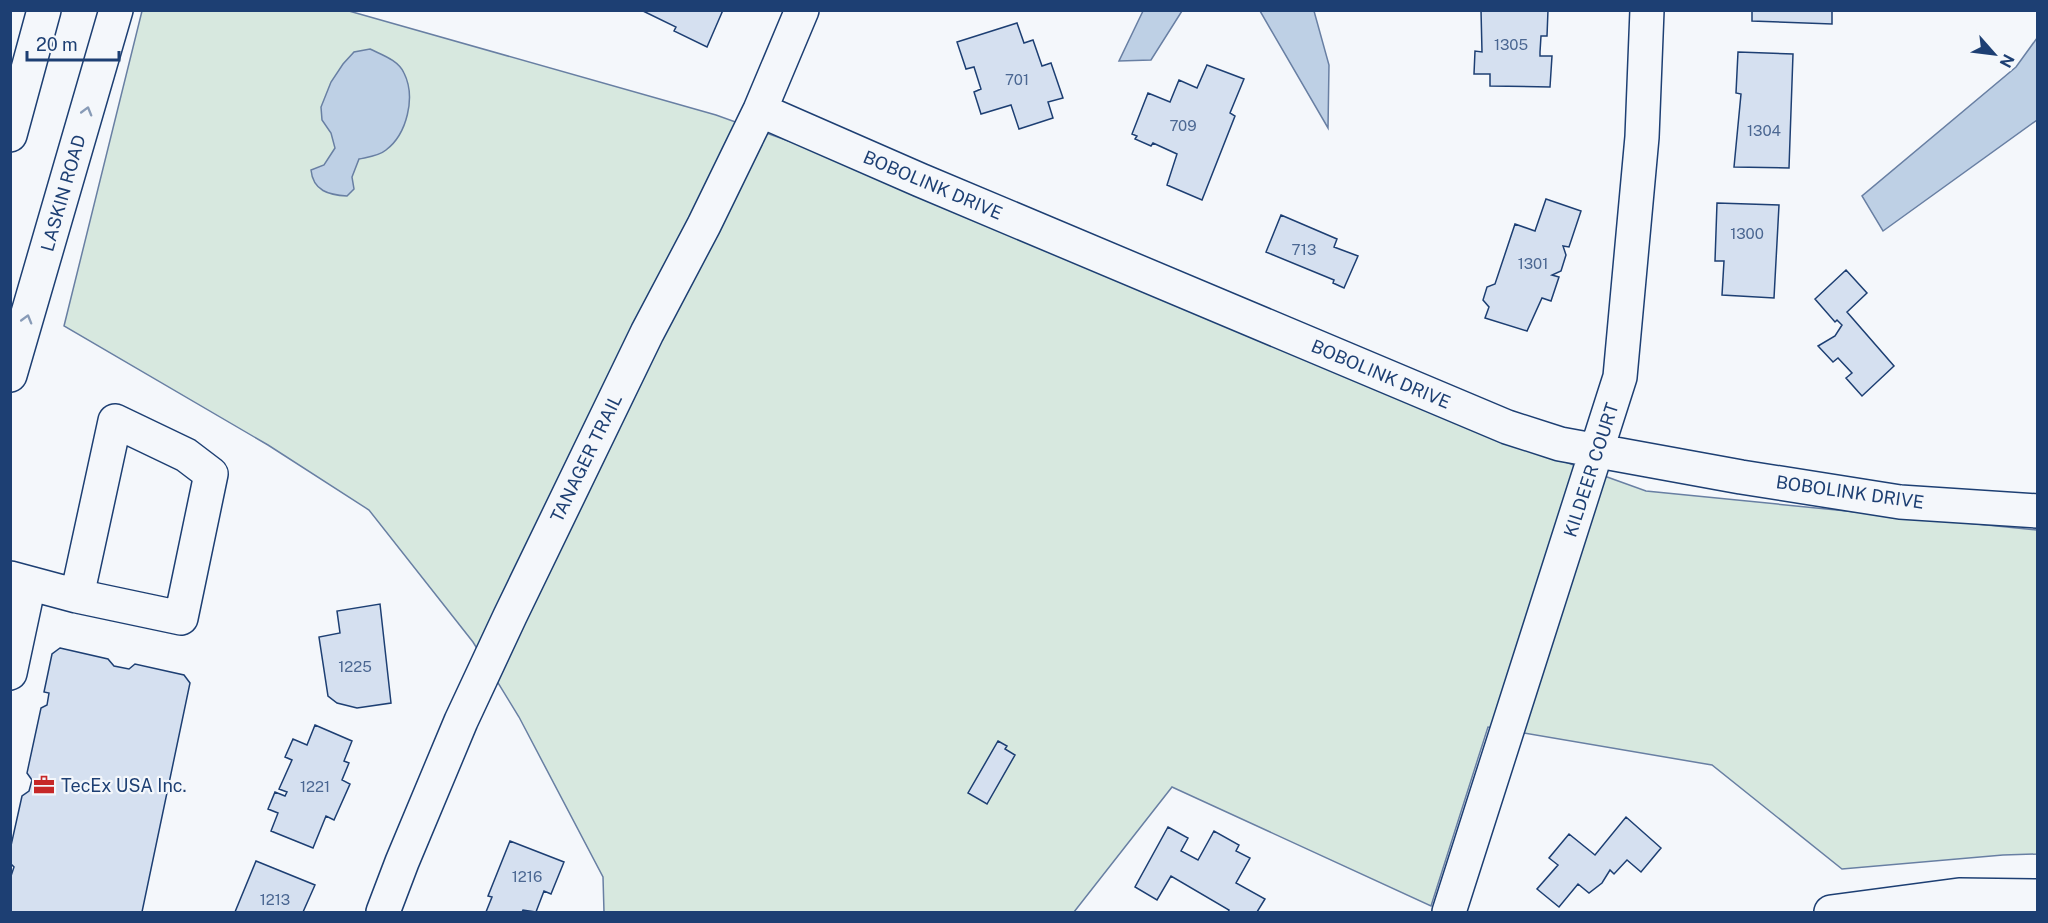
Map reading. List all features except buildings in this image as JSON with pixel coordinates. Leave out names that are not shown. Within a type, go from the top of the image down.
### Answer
[{"type":"street","points":[[10,135],[18,82],[44,10]]},
{"type":"street","name":"LASKIN ROAD","points":[[10,375],[116,10]]},
{"type":"street","name":"TANAGER TRAIL","points":[[383,912],[452,743],[510,616],[643,340],[704,225],[760,110],[802,10]]},
{"type":"street","name":"KILDEER COURT","points":[[1449,912],[1620,377],[1642,138],[1647,10]]},
{"type":"street","name":"BOBOLINK DRIVE","points":[[760,110],[931,185],[1507,427],[1560,444],[1596,452],[1900,502],[2037,511]]},
{"type":"street","points":[[10,673],[20,581],[77,596],[181,618],[211,474],[186,454],[116,421],[77,596]]},
{"type":"street","points":[[1831,912],[1959,895],[2037,896]]},
{"type":"shaded area","points":[[142,11],[349,11],[716,115],[833,157],[1493,436],[1646,491],[2037,530],[2037,854],[1842,869],[1712,765],[1488,727],[1431,906],[1172,787],[1074,912],[604,912],[603,877],[519,717],[473,642],[369,510],[268,445],[64,326]]},
{"type":"water","points":[[1143,11],[1182,11],[1151,60],[1119,61]]},
{"type":"water","points":[[1260,11],[1314,11],[1329,65],[1328,128]]},
{"type":"water","points":[[2037,38],[2037,120],[1883,231],[1862,196],[2016,67]]},
{"type":"water","points":[[370,49],[394,61],[404,73],[408,83],[409,104],[404,125],[386,150],[377,155],[359,159],[352,177],[354,189],[347,196],[328,193],[315,183],[311,170],[324,165],[335,148],[331,133],[322,120],[321,107],[331,82],[343,64],[354,52]]},
{"type":"place","name":"TecEx USA Inc.","points":[[44,785]]}]
